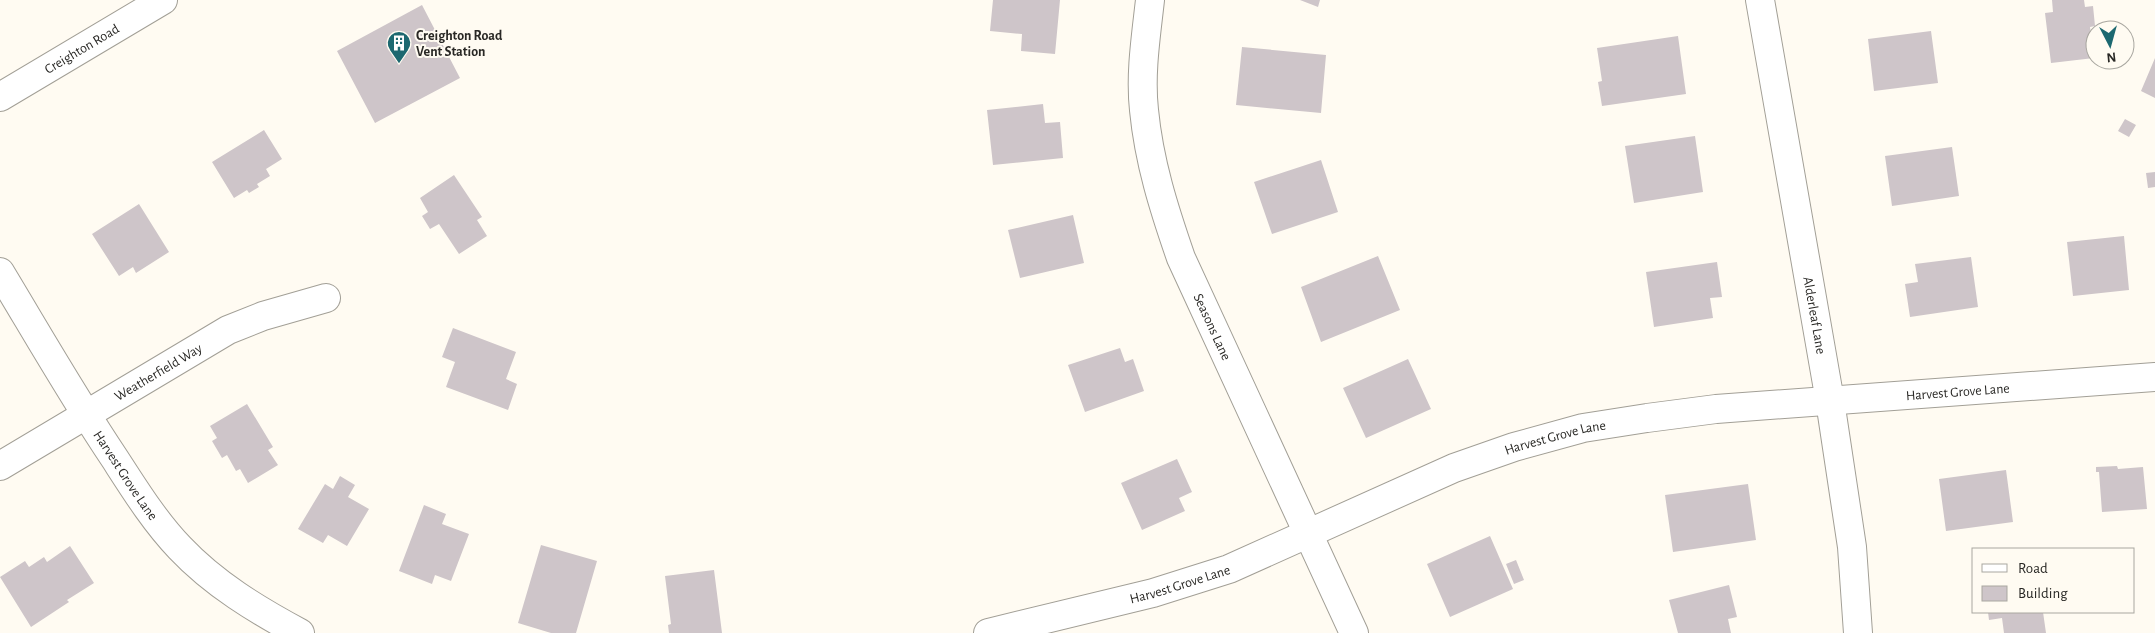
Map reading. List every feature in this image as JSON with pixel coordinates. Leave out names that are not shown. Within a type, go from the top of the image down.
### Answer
[{"type":"street","name":"Creighton Road","points":[[0,97],[163,0]]},
{"type":"street","name":"Seasons Lane","points":[[1150,0],[1144,57],[1143,109],[1151,163],[1164,210],[1181,258],[1354,633]]},
{"type":"street","name":"Alderleaf Lane","points":[[1760,0],[1830,401],[1852,547],[1858,633]]},
{"type":"street","name":"Harvest Grove Lane","points":[[0,272],[85,414],[144,504],[180,548],[215,580],[260,612],[300,633]]},
{"type":"street","name":"Weatherfield Way","points":[[0,466],[228,330],[263,316],[326,298]]},
{"type":"street","name":"Harvest Grove Lane","points":[[988,633],[1153,593],[1229,569],[1454,468],[1514,447],[1583,428],[1716,409],[2155,377]]},
{"type":"building","points":[[993,0],[1060,0],[1055,54],[1021,51],[1022,34],[990,31]]},
{"type":"building","points":[[1300,0],[1320,0],[1318,7]]},
{"type":"building","points":[[2052,0],[2084,0],[2085,7],[2093,6],[2094,20],[2085,20],[2085,59],[2051,63],[2045,13],[2053,12]]},
{"type":"building","name":"Creighton Road Vent Station","points":[[422,5],[460,78],[375,123],[337,51]]},
{"type":"building","points":[[1931,31],[1938,83],[1874,91],[1868,39]]},
{"type":"building","points":[[1678,36],[1686,94],[1602,106],[1598,82],[1602,81],[1597,48]]},
{"type":"building","points":[[1242,47],[1326,55],[1321,113],[1236,105]]},
{"type":"building","points":[[2155,58],[2155,98],[2141,91]]},
{"type":"building","points":[[1043,104],[1045,123],[1060,122],[1063,158],[993,165],[987,110]]},
{"type":"building","points":[[2125,119],[2136,125],[2129,137],[2118,131]]},
{"type":"building","points":[[264,130],[282,159],[266,169],[270,176],[257,184],[259,187],[249,193],[247,190],[234,198],[212,162]]},
{"type":"building","points":[[1695,136],[1703,192],[1634,203],[1625,146]]},
{"type":"building","points":[[1952,147],[1959,196],[1892,206],[1885,156]]},
{"type":"building","points":[[1321,160],[1338,212],[1272,234],[1254,182]]},
{"type":"building","points":[[2155,172],[2155,187],[2148,188],[2146,173]]},
{"type":"building","points":[[454,175],[482,217],[477,220],[487,236],[459,254],[439,224],[430,229],[422,216],[428,212],[420,198]]},
{"type":"building","points":[[139,204],[169,252],[136,273],[133,267],[119,276],[92,234]]},
{"type":"building","points":[[1073,215],[1084,263],[1020,278],[1008,230]]},
{"type":"building","points":[[2124,236],[2129,290],[2073,296],[2067,242]]},
{"type":"building","points":[[1378,256],[1400,310],[1321,342],[1301,287]]},
{"type":"building","points":[[1971,257],[1978,307],[1910,317],[1905,284],[1918,282],[1915,264]]},
{"type":"building","points":[[1717,262],[1722,297],[1710,298],[1713,318],[1654,327],[1646,272]]},
{"type":"building","points":[[453,328],[516,352],[506,379],[517,384],[508,410],[446,387],[455,362],[442,357]]},
{"type":"building","points":[[1120,348],[1125,362],[1133,359],[1144,391],[1085,412],[1068,365]]},
{"type":"building","points":[[1408,359],[1431,409],[1366,438],[1343,388]]},
{"type":"building","points":[[247,404],[273,447],[268,450],[278,465],[248,483],[240,469],[236,471],[227,455],[222,458],[212,441],[217,438],[210,426]]},
{"type":"building","points":[[1177,459],[1192,492],[1179,498],[1185,511],[1142,530],[1121,483]]},
{"type":"building","points":[[2117,466],[2118,469],[2143,467],[2147,509],[2102,512],[2099,472],[2096,472],[2096,467]]},
{"type":"building","points":[[2006,470],[2013,522],[1946,531],[1939,479]]},
{"type":"building","points":[[340,476],[355,485],[348,497],[369,509],[347,546],[328,535],[323,543],[298,529],[325,484],[333,489]]},
{"type":"building","points":[[1748,484],[1756,540],[1673,552],[1665,495]]},
{"type":"building","points":[[424,505],[446,514],[442,524],[469,534],[451,581],[435,575],[432,584],[399,571]]},
{"type":"building","points":[[1490,536],[1513,589],[1450,617],[1427,564]]},
{"type":"building","points":[[541,545],[597,561],[576,633],[551,633],[518,623]]},
{"type":"building","points":[[70,546],[94,583],[67,600],[69,602],[31,627],[0,577],[25,561],[29,567],[44,557],[47,562]]},
{"type":"building","points":[[1516,560],[1524,580],[1514,584],[1506,564]]},
{"type":"building","points":[[714,570],[722,633],[669,633],[668,625],[671,624],[665,576]]},
{"type":"building","points":[[1729,585],[1737,617],[1728,619],[1731,633],[1678,633],[1669,600]]},
{"type":"building","points":[[1988,613],[2043,613],[2046,633],[2004,633],[2002,618],[1989,620]]},
{"type":"place","name":"Creighton Road Vent Station","points":[[399,64]]}]
